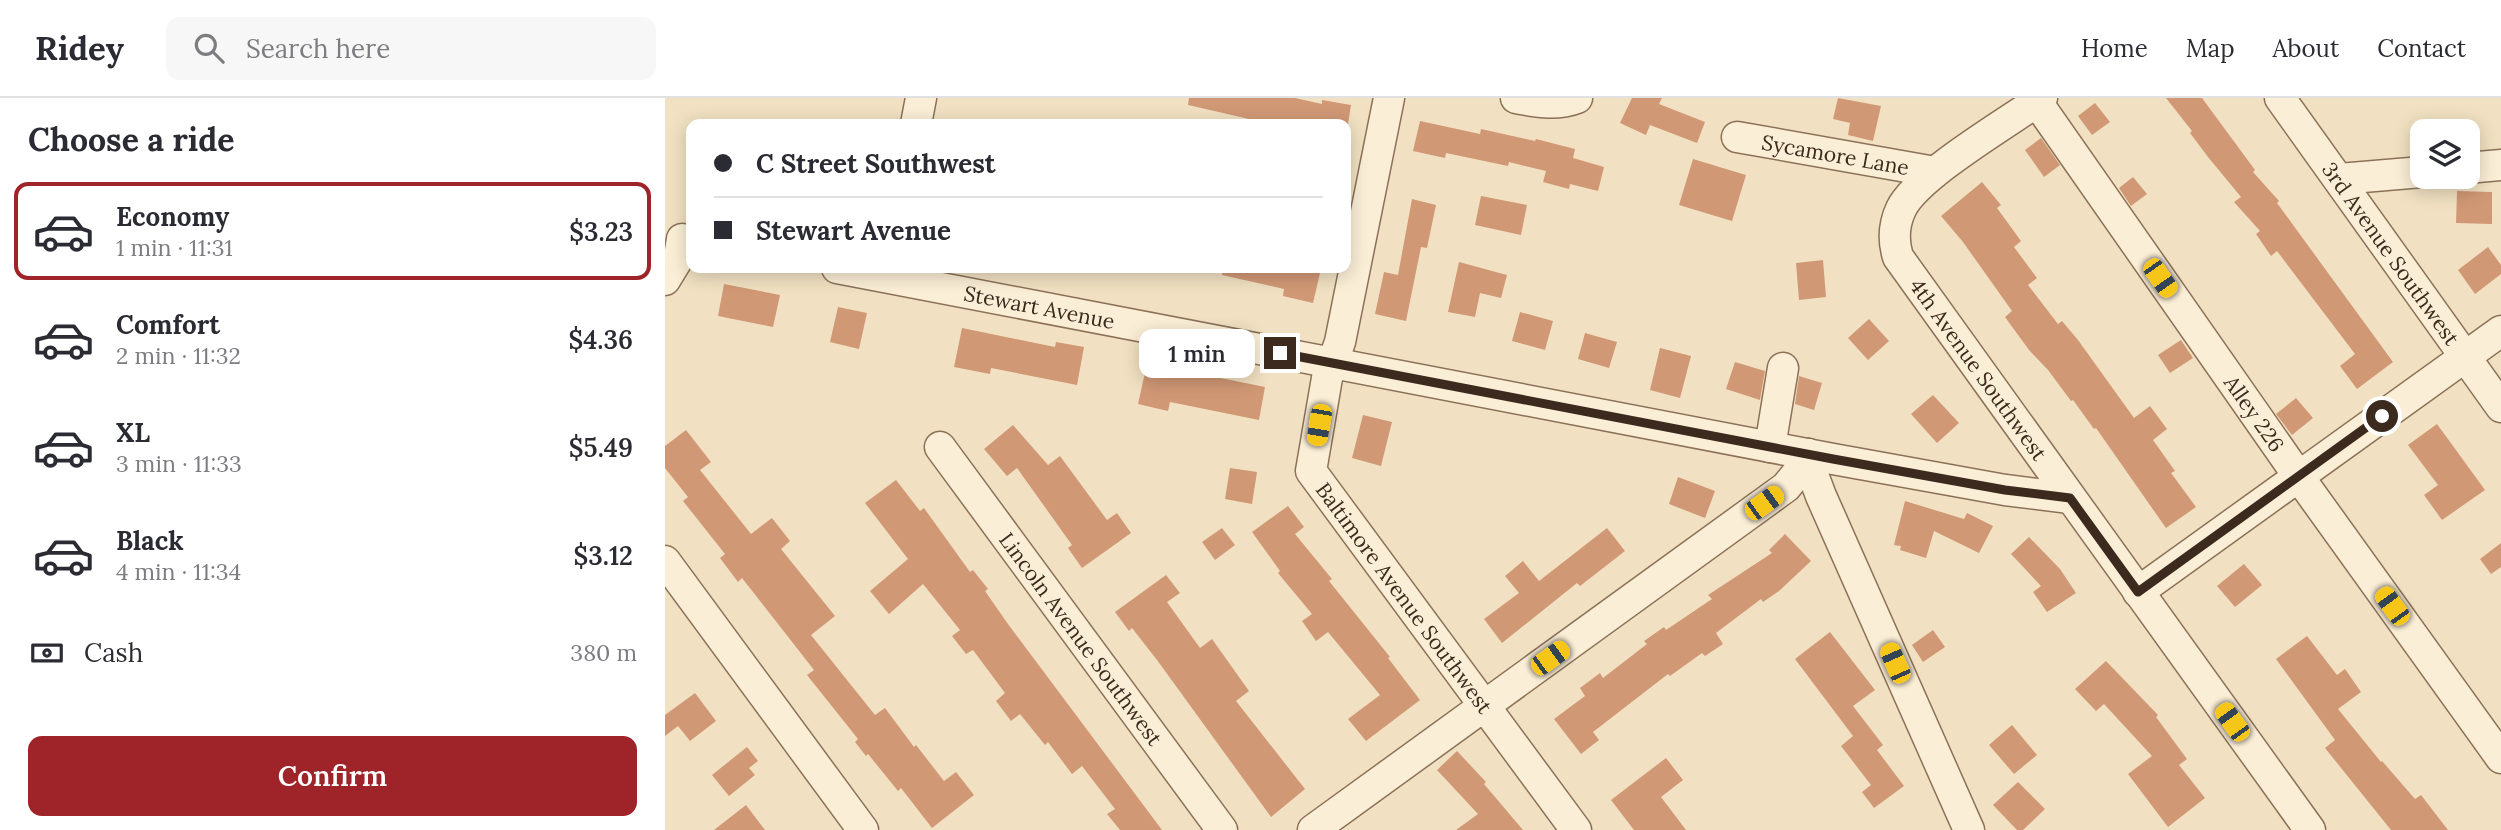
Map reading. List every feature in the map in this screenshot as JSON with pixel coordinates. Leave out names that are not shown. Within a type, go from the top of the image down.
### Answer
[{"type":"street","points":[[917,119],[921,98]]},
{"type":"street","name":"Baltimore Avenue Southwest","points":[[1389,98],[1339,342],[1327,378],[1311,471],[1576,830]]},
{"type":"street","points":[[1516,98],[1548,104],[1565,103],[1577,98]]},
{"type":"street","name":"3rd Avenue Southwest","points":[[2280,98],[2501,407]]},
{"type":"street","points":[[1935,172],[2039,100]]},
{"type":"street","name":"Alley 226","points":[[2039,100],[2299,477],[2501,758]]},
{"type":"street","name":"Sycamore Lane","points":[[1737,137],[1935,172]]},
{"type":"street","points":[[2480,167],[2501,165]]},
{"type":"street","name":"4th Avenue Southwest","points":[[1935,172],[1915,189],[1900,210],[1894,236],[1895,247],[1909,275],[2310,830]]},
{"type":"street","points":[[2339,179],[2410,173]]},
{"type":"street","points":[[665,280],[679,257],[679,238]]},
{"type":"street","name":"Stewart Avenue","points":[[890,273],[1332,363],[1770,447],[2005,490],[2070,498]]},
{"type":"street","points":[[2138,592],[2501,331]]},
{"type":"street","points":[[1770,447],[1783,368]]},
{"type":"street","name":"Lincoln Avenue Southwest","points":[[940,447],[1222,830]]},
{"type":"street","points":[[1313,830],[1786,487],[1808,454]]},
{"type":"street","points":[[1808,454],[1812,472],[1969,830]]},
{"type":"street","points":[[665,561],[863,830]]},
{"type":"building","points":[[1189,98],[1295,98],[1322,104],[1322,100],[1351,105],[1349,119],[1249,119],[1188,105]]},
{"type":"building","points":[[1632,98],[1662,98],[1659,104],[1705,122],[1697,143],[1650,125],[1646,135],[1620,123]]},
{"type":"building","points":[[1838,98],[1881,106],[1873,141],[1848,135],[1850,123],[1833,119]]},
{"type":"building","points":[[2166,98],[2202,98],[2393,362],[2357,389],[2340,366],[2355,354],[2277,251],[2271,256],[2256,234],[2260,231],[2234,202],[2241,197],[2208,157]]},
{"type":"building","points":[[2095,103],[2110,122],[2092,135],[2078,116]]},
{"type":"building","points":[[1420,121],[1480,134],[1481,129],[1575,149],[1573,158],[1604,167],[1598,191],[1570,184],[1569,189],[1543,182],[1546,171],[1509,162],[1508,166],[1446,153],[1445,158],[1413,151]]},
{"type":"building","points":[[2041,138],[2060,165],[2044,177],[2025,150]]},
{"type":"building","points":[[1693,159],[1746,175],[1732,221],[1679,205]]},
{"type":"building","points":[[2133,177],[2147,194],[2131,206],[2119,188]]},
{"type":"building","points":[[1982,182],[2001,205],[1997,208],[2021,241],[2014,247],[2037,278],[2028,285],[2058,324],[2062,321],[2078,340],[2134,418],[2150,406],[2167,429],[2153,440],[2175,471],[2171,473],[2196,507],[2166,528],[2096,428],[2094,429],[2073,400],[2071,401],[2029,350],[2005,317],[2012,311],[1941,216]]},
{"type":"building","points":[[2457,191],[2492,192],[2492,224],[2456,223]]},
{"type":"building","points":[[1481,196],[1527,205],[1521,235],[1475,225]]},
{"type":"building","points":[[1412,199],[1436,205],[1427,248],[1421,247],[1406,321],[1375,314],[1384,272],[1398,275]]},
{"type":"building","points":[[2488,247],[2501,265],[2501,274],[2475,294],[2458,270]]},
{"type":"building","points":[[1823,260],[1826,297],[1799,300],[1796,263]]},
{"type":"building","points":[[1459,262],[1507,275],[1501,298],[1480,293],[1475,317],[1448,312]]},
{"type":"building","points":[[1320,273],[1313,303],[1283,296],[1284,289],[1222,275]]},
{"type":"building","points":[[724,284],[780,295],[773,327],[718,316]]},
{"type":"building","points":[[838,307],[867,313],[859,349],[830,342]]},
{"type":"building","points":[[1520,312],[1553,321],[1545,350],[1512,341]]},
{"type":"building","points":[[1869,319],[1889,341],[1868,360],[1848,338]]},
{"type":"building","points":[[962,328],[1055,347],[1056,342],[1084,347],[1077,385],[991,368],[990,374],[954,367]]},
{"type":"building","points":[[1585,333],[1617,342],[1609,368],[1578,359]]},
{"type":"building","points":[[2181,340],[2193,358],[2170,373],[2158,355]]},
{"type":"building","points":[[1660,348],[1691,356],[1680,398],[1650,390]]},
{"type":"building","points":[[1735,362],[1765,371],[1760,400],[1726,389]]},
{"type":"building","points":[[1146,368],[1190,377],[1191,372],[1265,387],[1259,420],[1170,402],[1168,411],[1138,404]]},
{"type":"building","points":[[1799,376],[1822,383],[1814,410],[1795,404]]},
{"type":"building","points":[[1933,395],[1959,423],[1937,443],[1911,414]]},
{"type":"building","points":[[2296,398],[2313,418],[2292,435],[2276,414]]},
{"type":"building","points":[[1363,415],[1392,422],[1381,466],[1352,458]]},
{"type":"building","points":[[2437,424],[2485,490],[2442,520],[2424,495],[2438,485],[2408,445]]},
{"type":"building","points":[[1013,425],[1048,465],[1060,456],[1107,520],[1117,513],[1131,533],[1082,568],[1068,548],[1072,545],[1017,468],[1007,476],[984,449]]},
{"type":"building","points":[[686,430],[711,462],[700,470],[751,534],[772,518],[790,541],[781,549],[835,616],[811,635],[875,715],[885,708],[944,781],[956,772],[974,795],[932,828],[901,788],[898,791],[855,742],[858,739],[807,675],[814,670],[742,578],[738,582],[720,558],[725,554],[683,501],[688,497],[665,468],[665,446]]},
{"type":"building","points":[[1230,468],[1257,472],[1252,504],[1225,499]]},
{"type":"building","points":[[1678,477],[1715,491],[1705,518],[1669,504]]},
{"type":"building","points":[[896,480],[920,511],[924,508],[970,572],[973,570],[988,589],[985,591],[1008,624],[1162,830],[1120,830],[1107,814],[1115,809],[1082,766],[1072,774],[1048,742],[1045,745],[1020,714],[1011,721],[996,701],[1005,693],[973,650],[966,654],[952,636],[960,630],[923,584],[889,614],[870,591],[908,559],[865,503]]},
{"type":"building","points":[[1905,501],[1964,519],[1967,513],[1993,526],[1979,553],[1934,531],[1926,558],[1900,550],[1901,546],[1894,545]]},
{"type":"building","points":[[1288,506],[1304,527],[1295,534],[1332,579],[1329,581],[1390,657],[1388,658],[1420,700],[1366,741],[1348,719],[1380,695],[1328,632],[1316,641],[1302,621],[1312,614],[1278,573],[1280,571],[1252,532]]},
{"type":"building","points":[[1222,528],[1235,545],[1215,560],[1202,542]]},
{"type":"building","points":[[1607,528],[1625,551],[1580,586],[1577,583],[1502,643],[1484,619],[1519,593],[1505,576],[1523,561],[1539,581]]},
{"type":"building","points":[[1785,534],[1811,561],[1779,591],[1763,602],[1761,599],[1716,633],[1723,644],[1705,656],[1702,653],[1670,676],[1668,674],[1593,732],[1599,740],[1581,754],[1554,719],[1585,696],[1580,688],[1600,673],[1603,678],[1647,644],[1644,641],[1664,627],[1666,630],[1712,599],[1708,595],[1772,553],[1769,550]]},
{"type":"building","points":[[2029,537],[2060,569],[2076,593],[2047,612],[2033,592],[2041,586],[2011,554]]},
{"type":"building","points":[[2501,543],[2501,567],[2491,574],[2480,559]]},
{"type":"building","points":[[2244,564],[2262,585],[2235,607],[2217,586]]},
{"type":"building","points":[[1166,575],[1180,593],[1167,602],[1200,648],[1212,639],[1249,691],[1236,701],[1305,789],[1271,817],[1157,660],[1132,628],[1129,631],[1115,612]]},
{"type":"building","points":[[1933,630],[1945,647],[1923,662],[1912,645]]},
{"type":"building","points":[[1830,632],[1875,690],[1853,706],[1883,745],[1877,750],[1904,786],[1874,808],[1862,792],[1871,785],[1841,746],[1853,736],[1795,659]]},
{"type":"building","points":[[2307,636],[2337,675],[2345,669],[2361,692],[2338,709],[2381,762],[2415,799],[2421,795],[2448,830],[2391,830],[2325,748],[2335,740],[2276,659]]},
{"type":"building","points":[[2106,661],[2158,715],[2156,717],[2187,759],[2179,765],[2205,798],[2168,827],[2128,774],[2152,756],[2104,704],[2096,711],[2075,689]]},
{"type":"building","points":[[695,693],[716,721],[690,741],[678,726],[665,736],[665,715]]},
{"type":"building","points":[[2012,725],[2037,755],[2014,774],[1989,745]]},
{"type":"building","points":[[747,747],[758,761],[749,768],[755,775],[729,796],[712,775]]},
{"type":"building","points":[[1457,751],[1486,782],[1484,784],[1523,830],[1456,830],[1478,814],[1437,770]]},
{"type":"building","points":[[1666,758],[1683,780],[1661,797],[1686,830],[1634,830],[1611,800]]},
{"type":"building","points":[[2018,782],[2045,809],[2023,830],[2017,830],[1993,805]]},
{"type":"building","points":[[746,805],[765,830],[714,830]]},
{"type":"route","points":[[1280,353],[1833,459],[2005,490],[2070,498],[2138,592],[2382,416]]}]
